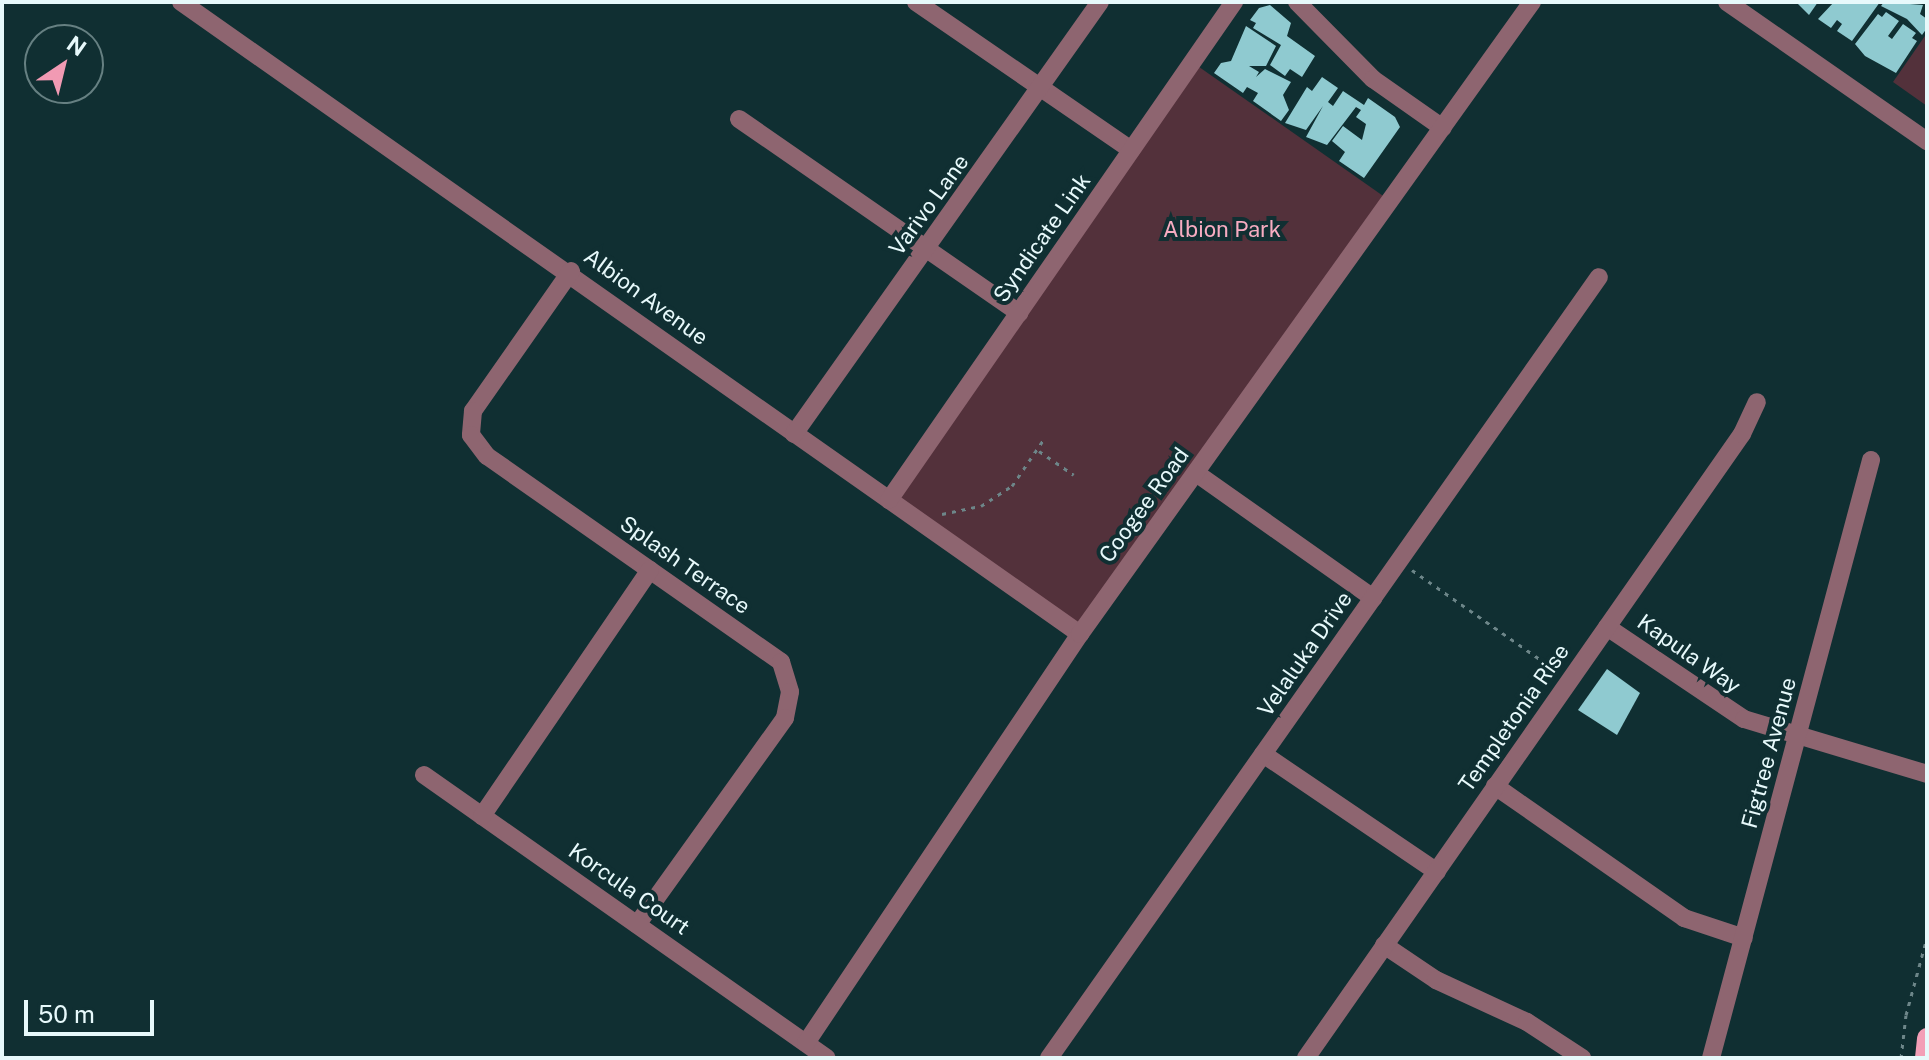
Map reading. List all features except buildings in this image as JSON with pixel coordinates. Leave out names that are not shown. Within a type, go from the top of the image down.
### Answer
[{"type":"main road","points":[[1925,1058],[1927,1038]]},
{"type":"street","name":"Albion Avenue","points":[[181,2],[571,271],[794,434],[1080,634]]},
{"type":"street","points":[[916,2],[1131,150]]},
{"type":"street","name":"Varivo Lane","points":[[794,434],[1100,2]]},
{"type":"street","name":"Syndicate Link","points":[[889,500],[1234,2]]},
{"type":"street","points":[[1297,2],[1373,79],[1443,128]]},
{"type":"street","name":"Coogee Road","points":[[806,1043],[1080,634],[1532,2]]},
{"type":"street","points":[[1727,2],[1927,141]]},
{"type":"street","points":[[739,119],[1019,313]]},
{"type":"street","name":"Splash Terrace","points":[[571,271],[473,411],[471,435],[487,456],[781,662],[790,692],[785,718],[637,925]]},
{"type":"street","name":"Velaluka Drive","points":[[1049,1058],[1599,277]]},
{"type":"street","name":"Templetonia Rise","points":[[1306,1058],[1742,434],[1757,402]]},
{"type":"street","name":"Figtree Avenue","points":[[1711,1058],[1871,460]]},
{"type":"street","points":[[1196,473],[1373,598]]},
{"type":"street","points":[[482,816],[650,570]]},
{"type":"street","name":"Kapula Way","points":[[1607,627],[1729,712],[1797,738],[1927,774]]},
{"type":"street","points":[[1263,754],[1437,872]]},
{"type":"street","name":"Korcula Court","points":[[424,775],[827,1058]]},
{"type":"street","points":[[1495,786],[1684,918],[1744,938]]},
{"type":"street","points":[[1384,945],[1436,980],[1527,1022],[1582,1058]]},
{"type":"path","points":[[938,514],[995,499],[1012,486],[1039,451],[1044,439]]},
{"type":"path","points":[[1039,451],[1074,475]]},
{"type":"path","points":[[1399,561],[1570,680]]},
{"type":"path","points":[[1901,1058],[1927,937]]},
{"type":"green space","points":[[1927,33],[1927,106],[1893,82]]},
{"type":"green space","name":"Albion Park","points":[[1192,62],[1391,201],[1085,638],[886,499]]}]
